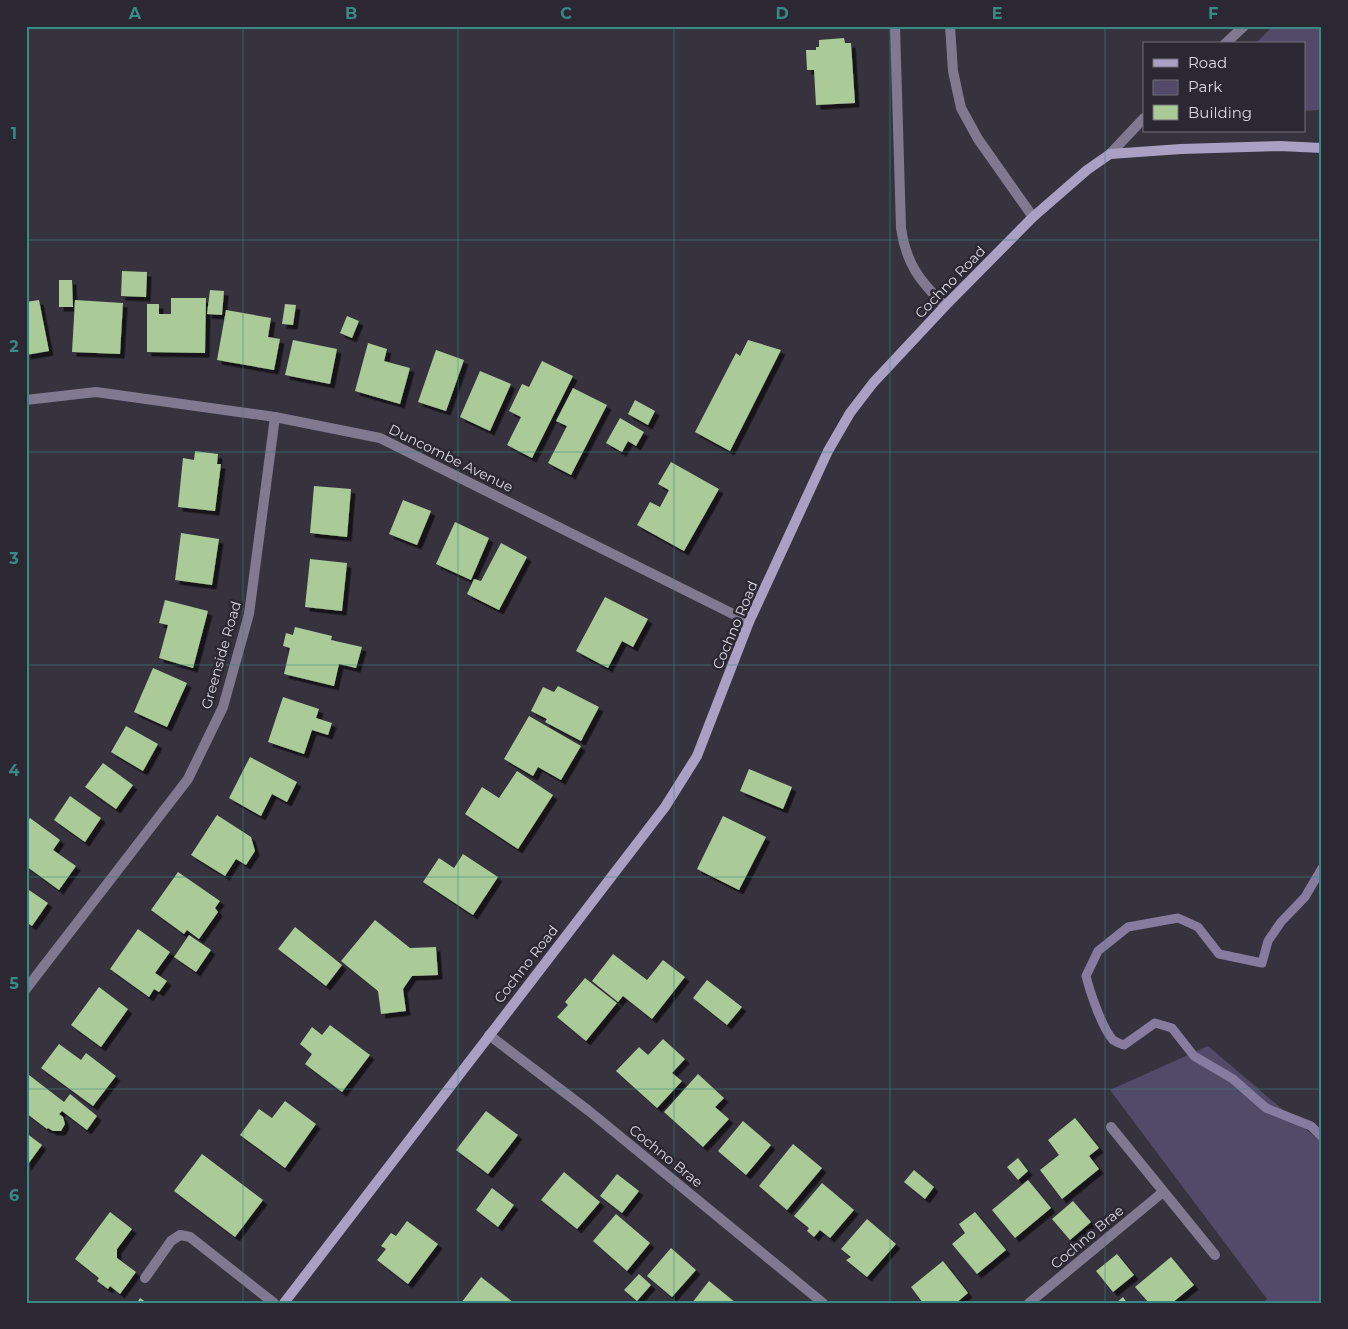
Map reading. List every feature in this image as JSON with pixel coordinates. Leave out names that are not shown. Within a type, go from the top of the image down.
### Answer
[{"type":"street","points":[[895,26],[899,189],[903,245],[912,267],[923,284],[945,306]]},
{"type":"street","points":[[950,26],[953,72],[961,108],[978,139],[1033,217]]},
{"type":"street","points":[[1227,42],[1244,26]]},
{"type":"street","points":[[1110,154],[1143,119]]},
{"type":"street","points":[[1110,154],[1181,149],[1280,146],[1322,148]]},
{"type":"street","name":"Cochno Road","points":[[284,1303],[665,807],[683,780],[696,756],[749,622],[828,451],[850,413],[873,383],[945,306],[1033,217],[1087,170],[1110,154]]},
{"type":"street","name":"Duncombe Avenue","points":[[26,400],[96,392],[274,417],[380,438],[749,622]]},
{"type":"street","name":"Greenside Road","points":[[26,989],[188,779],[223,707],[249,614],[274,417]]},
{"type":"street","name":"Cochno Brae","points":[[489,1035],[589,1111],[823,1303]]},
{"type":"street","points":[[1111,1127],[1215,1255]]},
{"type":"street","name":"Cochno Brae","points":[[1029,1303],[1163,1192]]},
{"type":"street","points":[[145,1278],[171,1240],[180,1235],[190,1237],[274,1303]]},
{"type":"green space","points":[[1273,26],[1322,26],[1322,110],[1306,111],[1306,42],[1257,42]]},
{"type":"green space","points":[[1208,1046],[1322,1143],[1322,1303],[1263,1303],[1267,1299],[1110,1090]]},
{"type":"building","points":[[844,38],[845,43],[851,43],[855,103],[816,105],[814,70],[807,70],[806,50],[816,50],[816,47],[819,47],[819,40]]},
{"type":"building","points":[[122,271],[147,272],[146,297],[121,296]]},
{"type":"building","points":[[59,280],[72,280],[73,307],[59,307]]},
{"type":"building","points":[[210,290],[224,291],[222,315],[207,314]]},
{"type":"building","points":[[171,298],[206,298],[205,353],[147,352],[147,304],[159,304],[159,314],[171,314]]},
{"type":"building","points":[[39,300],[49,351],[26,355],[26,302]]},
{"type":"building","points":[[75,300],[123,303],[120,354],[72,352]]},
{"type":"building","points":[[285,304],[296,305],[293,325],[282,324]]},
{"type":"building","points":[[226,310],[271,318],[268,337],[280,339],[274,370],[217,360]]},
{"type":"building","points":[[347,316],[359,321],[352,338],[340,333]]},
{"type":"building","points":[[293,340],[337,349],[330,384],[285,375]]},
{"type":"building","points":[[748,340],[781,350],[730,451],[695,432],[736,353],[740,356]]},
{"type":"building","points":[[368,343],[387,349],[384,361],[410,368],[400,404],[355,391]]},
{"type":"building","points":[[436,350],[464,360],[446,411],[418,402]]},
{"type":"building","points":[[542,361],[573,376],[532,458],[507,445],[521,417],[509,411],[522,384],[529,387]]},
{"type":"building","points":[[480,371],[511,384],[490,431],[460,417]]},
{"type":"building","points":[[573,388],[607,405],[571,475],[548,463],[567,426],[556,421]]},
{"type":"building","points":[[635,400],[655,411],[648,425],[628,414]]},
{"type":"building","points":[[620,418],[644,432],[636,446],[628,441],[622,452],[606,443]]},
{"type":"building","points":[[195,451],[218,454],[217,464],[221,464],[215,511],[178,507],[183,458],[194,460]]},
{"type":"building","points":[[671,462],[719,489],[684,551],[637,525],[650,502],[660,507],[669,490],[658,484]]},
{"type":"building","points":[[314,486],[351,489],[347,537],[310,533]]},
{"type":"building","points":[[403,500],[431,511],[417,545],[389,534]]},
{"type":"building","points":[[455,522],[489,538],[471,580],[436,564]]},
{"type":"building","points":[[181,533],[219,539],[212,585],[175,580]]},
{"type":"building","points":[[501,543],[527,557],[499,610],[467,594],[474,579],[481,581]]},
{"type":"building","points":[[310,559],[347,563],[342,611],[305,607]]},
{"type":"building","points":[[605,597],[648,619],[633,647],[622,641],[608,668],[576,651]]},
{"type":"building","points":[[165,600],[208,611],[193,668],[159,658],[168,625],[159,623]]},
{"type":"building","points":[[295,627],[332,636],[331,640],[362,647],[356,668],[339,664],[334,686],[284,674],[290,648],[283,646],[286,633],[293,635]]},
{"type":"building","points":[[153,668],[187,683],[167,727],[134,712]]},
{"type":"building","points":[[558,686],[599,707],[581,741],[545,722],[547,719],[531,711],[543,687],[554,692]]},
{"type":"building","points":[[283,697],[319,709],[316,718],[332,723],[328,735],[312,730],[304,754],[268,742]]},
{"type":"building","points":[[529,716],[581,746],[561,780],[538,767],[533,776],[504,759]]},
{"type":"building","points":[[126,726],[158,744],[143,771],[111,752]]},
{"type":"building","points":[[250,757],[297,782],[287,802],[272,794],[261,816],[229,798]]},
{"type":"building","points":[[103,763],[133,785],[116,809],[85,787]]},
{"type":"building","points":[[749,769],[792,787],[783,809],[740,791]]},
{"type":"building","points":[[517,771],[553,795],[518,849],[465,814],[482,787],[499,798]]},
{"type":"building","points":[[70,796],[101,818],[85,842],[54,820]]},
{"type":"building","points":[[217,815],[251,837],[255,851],[246,865],[236,859],[225,876],[191,855]]},
{"type":"building","points":[[723,816],[766,837],[739,890],[697,869]]},
{"type":"building","points":[[30,818],[60,840],[53,850],[76,866],[59,890],[26,866],[26,823]]},
{"type":"building","points":[[463,854],[498,877],[473,915],[423,882],[439,858],[454,868]]},
{"type":"building","points":[[178,872],[220,901],[215,908],[218,912],[199,939],[187,930],[184,934],[151,910]]},
{"type":"building","points":[[26,888],[48,903],[32,926],[26,922]]},
{"type":"building","points":[[375,920],[410,948],[436,947],[438,975],[412,976],[403,989],[406,1011],[381,1014],[378,991],[341,961]]},
{"type":"building","points":[[295,927],[342,965],[326,986],[278,949]]},
{"type":"building","points":[[138,929],[170,952],[155,973],[167,981],[159,992],[154,989],[149,997],[110,969]]},
{"type":"building","points":[[189,935],[211,950],[196,972],[174,957]]},
{"type":"building","points":[[613,954],[647,980],[663,960],[685,977],[652,1019],[623,996],[618,1002],[592,981]]},
{"type":"building","points":[[585,978],[617,1003],[586,1041],[557,1017],[568,1005],[565,1002]]},
{"type":"building","points":[[707,980],[742,1007],[727,1025],[693,998]]},
{"type":"building","points":[[99,987],[128,1009],[101,1047],[71,1025]]},
{"type":"building","points":[[330,1025],[370,1055],[342,1092],[305,1064],[312,1054],[300,1044],[312,1027],[322,1035]]},
{"type":"building","points":[[663,1039],[685,1059],[672,1073],[682,1081],[657,1108],[616,1071],[639,1047],[648,1055]]},
{"type":"building","points":[[59,1044],[81,1060],[86,1053],[116,1076],[93,1106],[41,1068]]},
{"type":"building","points":[[698,1074],[724,1098],[715,1107],[729,1119],[703,1147],[664,1112]]},
{"type":"building","points":[[29,1075],[64,1102],[70,1094],[97,1116],[87,1130],[62,1111],[59,1114],[63,1117],[65,1124],[61,1131],[47,1129],[26,1113],[26,1078]]},
{"type":"building","points":[[285,1101],[316,1124],[285,1168],[240,1135],[259,1109],[272,1118]]},
{"type":"building","points":[[486,1111],[518,1135],[488,1174],[456,1150]]},
{"type":"building","points":[[1075,1118],[1099,1148],[1089,1156],[1099,1169],[1062,1199],[1040,1170],[1059,1155],[1048,1140]]},
{"type":"building","points":[[743,1121],[771,1145],[746,1175],[718,1151]]},
{"type":"building","points":[[26,1133],[42,1145],[26,1167]]},
{"type":"building","points":[[793,1144],[822,1168],[787,1210],[759,1186]]},
{"type":"building","points":[[202,1154],[263,1200],[235,1237],[174,1191]]},
{"type":"building","points":[[1018,1158],[1028,1171],[1018,1180],[1007,1167]]},
{"type":"building","points":[[914,1170],[934,1187],[925,1199],[904,1182]]},
{"type":"building","points":[[564,1172],[600,1202],[577,1229],[541,1200]]},
{"type":"building","points":[[617,1174],[639,1191],[622,1213],[600,1196]]},
{"type":"building","points":[[1028,1180],[1051,1208],[1015,1238],[992,1210]]},
{"type":"building","points":[[822,1183],[854,1210],[830,1238],[820,1230],[814,1237],[807,1231],[809,1228],[794,1216]]},
{"type":"building","points":[[492,1188],[514,1205],[498,1227],[476,1210]]},
{"type":"building","points":[[1073,1201],[1091,1222],[1070,1240],[1052,1219]]},
{"type":"building","points":[[110,1212],[132,1229],[117,1249],[117,1258],[136,1272],[120,1294],[110,1286],[108,1289],[97,1281],[99,1278],[75,1259]]},
{"type":"building","points":[[975,1212],[1006,1250],[977,1274],[952,1244],[965,1233],[959,1224]]},
{"type":"building","points":[[616,1214],[650,1243],[627,1271],[593,1241]]},
{"type":"building","points":[[867,1219],[896,1244],[867,1277],[846,1260],[851,1257],[841,1249]]},
{"type":"building","points":[[407,1221],[438,1244],[408,1284],[377,1260],[386,1249],[381,1246],[391,1233],[396,1236]]},
{"type":"building","points":[[671,1248],[696,1270],[672,1297],[647,1276]]},
{"type":"building","points":[[1117,1254],[1134,1275],[1113,1292],[1096,1271]]},
{"type":"building","points":[[1171,1257],[1194,1285],[1172,1303],[1149,1303],[1135,1287]]},
{"type":"building","points":[[943,1261],[968,1293],[956,1303],[923,1303],[911,1287]]},
{"type":"building","points":[[639,1274],[651,1285],[637,1301],[624,1290]]},
{"type":"building","points":[[481,1277],[514,1303],[461,1303]]},
{"type":"building","points":[[709,1281],[736,1303],[692,1303]]},
{"type":"building","points":[[1123,1297],[1127,1303],[1116,1303]]},
{"type":"building","points":[[140,1298],[147,1303],[137,1303]]},
{"type":"waterway","points":[[1322,868],[1305,897],[1281,922],[1268,941],[1262,963],[1219,954],[1198,927],[1178,918],[1128,927],[1098,951],[1086,976],[1101,1019],[1113,1040],[1124,1045],[1155,1023],[1172,1028],[1194,1056],[1233,1079],[1266,1108],[1311,1126],[1322,1137]]}]
